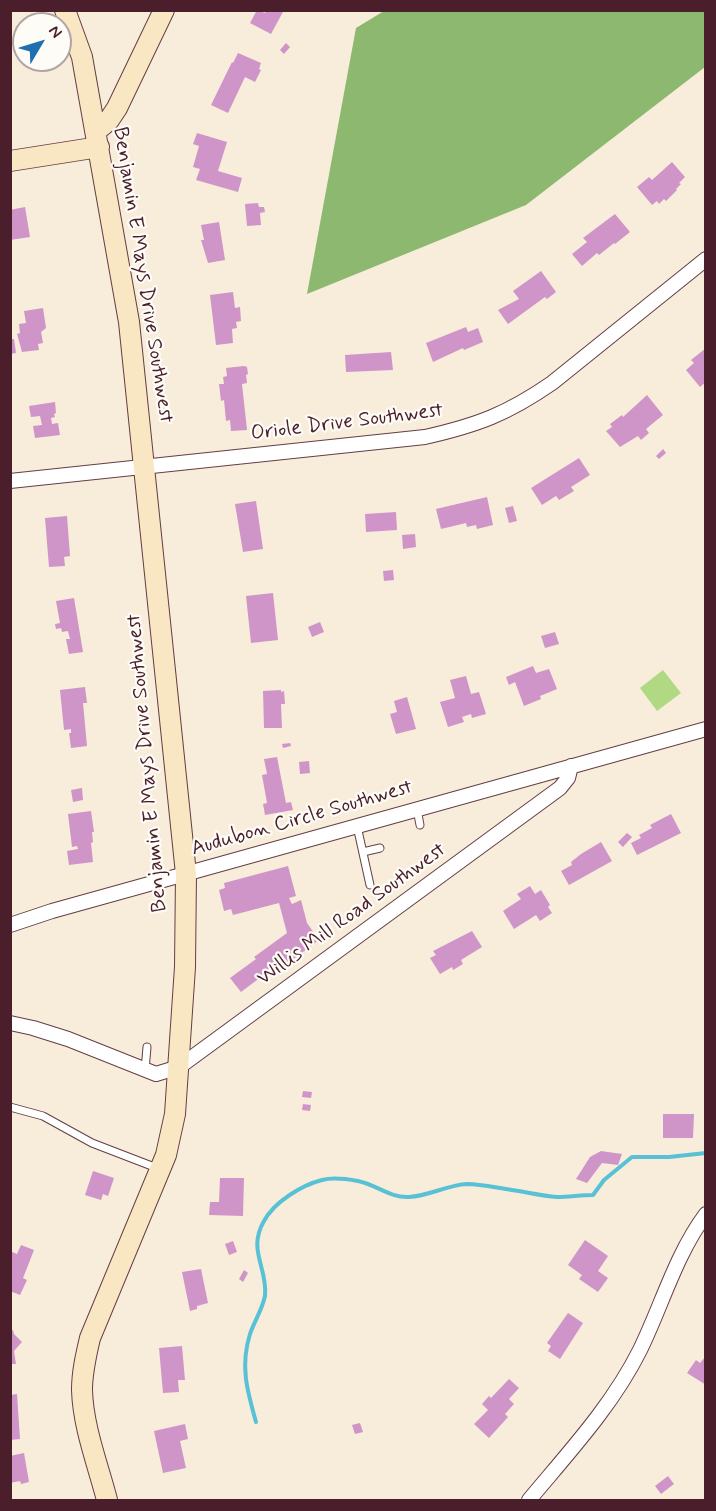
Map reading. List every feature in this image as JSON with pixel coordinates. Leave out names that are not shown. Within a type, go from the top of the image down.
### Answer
[{"type":"street","name":"Benjamin E Mays Drive Southwest","points":[[65,10],[82,57],[129,322],[186,873],[185,967],[175,1114],[166,1155],[90,1338],[84,1364],[82,1390],[86,1418],[107,1500]]},
{"type":"street","points":[[10,161],[97,139],[117,108],[164,10]]},
{"type":"street","name":"Oriole Drive Southwest","points":[[10,481],[425,437],[466,428],[501,415],[552,383],[705,259]]},
{"type":"street","points":[[571,766],[705,729]]},
{"type":"street","name":"Audubon Circle Southwest","points":[[10,925],[186,873],[571,766]]},
{"type":"street","name":"Willis Mill Road Southwest","points":[[10,1023],[68,1039],[156,1074],[179,1067],[560,788],[568,778],[571,766]]},
{"type":"street","points":[[529,1500],[595,1421],[616,1392],[639,1351],[691,1235],[705,1214]]},
{"type":"lane","points":[[417,809],[420,825]]},
{"type":"lane","points":[[357,826],[370,885]]},
{"type":"lane","points":[[363,852],[380,848]]},
{"type":"lane","points":[[144,1070],[147,1047]]},
{"type":"lane","points":[[10,1107],[43,1116],[92,1143],[160,1169]]},
{"type":"green space","points":[[384,11],[705,11],[705,67],[526,205],[307,294],[356,28]]},
{"type":"green space","points":[[663,670],[681,693],[657,711],[640,688]]},
{"type":"building","points":[[257,10],[265,13],[266,10],[284,10],[271,34],[250,23]]},
{"type":"building","points":[[286,43],[290,47],[284,54],[280,50]]},
{"type":"building","points":[[238,53],[261,63],[259,69],[261,70],[255,82],[245,77],[228,113],[211,105]]},
{"type":"building","points":[[197,133],[227,142],[218,171],[242,178],[238,192],[196,180],[200,169],[193,167],[199,146],[193,144]]},
{"type":"building","points":[[672,162],[685,177],[666,201],[664,199],[659,204],[657,201],[652,205],[637,187],[649,177],[652,180]]},
{"type":"building","points":[[258,203],[259,207],[264,207],[265,212],[260,213],[261,225],[247,226],[245,204]]},
{"type":"building","points":[[25,207],[30,237],[10,240],[10,210]]},
{"type":"building","points":[[615,214],[630,232],[599,255],[597,253],[582,266],[572,254],[587,242],[583,238]]},
{"type":"building","points":[[219,222],[225,260],[208,263],[201,240],[204,240],[201,225]]},
{"type":"building","points":[[541,271],[556,292],[547,299],[545,297],[508,324],[498,310],[519,299],[513,291]]},
{"type":"building","points":[[233,292],[235,308],[240,307],[241,321],[236,322],[237,328],[232,329],[233,343],[216,345],[210,295]]},
{"type":"building","points":[[43,308],[46,328],[41,332],[43,343],[38,344],[39,350],[22,352],[17,334],[20,333],[19,324],[26,323],[24,311]]},
{"type":"building","points":[[466,327],[468,332],[478,328],[483,342],[464,350],[463,348],[433,362],[426,343]]},
{"type":"building","points":[[10,339],[14,339],[16,353],[10,354]]},
{"type":"building","points":[[706,348],[706,375],[704,376],[706,382],[700,387],[686,370],[694,363],[691,360]]},
{"type":"building","points":[[391,352],[393,370],[346,372],[345,355]]},
{"type":"building","points":[[247,367],[248,374],[246,375],[247,383],[242,384],[247,430],[231,431],[230,420],[226,421],[224,400],[221,401],[219,384],[224,384],[223,377],[227,376],[226,368]]},
{"type":"building","points":[[647,395],[663,415],[646,429],[649,433],[641,440],[638,436],[620,447],[606,431],[612,427],[610,424],[622,415],[623,417]]},
{"type":"building","points":[[55,402],[55,417],[51,418],[52,424],[58,423],[60,435],[35,438],[33,426],[42,425],[40,416],[31,417],[29,406]]},
{"type":"building","points":[[663,449],[666,453],[659,459],[656,456]]},
{"type":"building","points":[[579,458],[590,475],[571,487],[574,491],[559,500],[556,496],[542,505],[531,488]]},
{"type":"building","points":[[487,497],[493,525],[477,529],[476,525],[467,527],[466,523],[441,529],[436,509]]},
{"type":"building","points":[[256,501],[263,549],[243,552],[235,504]]},
{"type":"building","points":[[513,506],[517,521],[509,523],[505,508]]},
{"type":"building","points":[[396,512],[397,530],[366,532],[365,514]]},
{"type":"building","points":[[67,516],[70,556],[64,557],[65,566],[49,567],[45,518]]},
{"type":"building","points":[[415,534],[416,547],[403,549],[402,535]]},
{"type":"building","points":[[393,570],[394,580],[384,581],[383,571]]},
{"type":"building","points":[[273,593],[278,640],[251,643],[246,596]]},
{"type":"building","points":[[74,598],[83,652],[69,654],[66,639],[70,639],[68,631],[62,632],[61,628],[56,629],[55,624],[60,623],[56,601]]},
{"type":"building","points":[[320,622],[324,632],[312,637],[308,627]]},
{"type":"building","points":[[555,632],[559,644],[545,648],[541,636]]},
{"type":"building","points":[[533,666],[536,673],[549,669],[557,689],[524,706],[515,682],[509,685],[506,677]]},
{"type":"building","points":[[466,676],[471,694],[479,692],[486,714],[472,718],[471,714],[462,717],[464,722],[448,727],[440,702],[455,698],[450,680]]},
{"type":"building","points":[[85,687],[87,703],[83,703],[87,746],[71,748],[69,733],[71,729],[64,730],[60,690]]},
{"type":"building","points":[[281,690],[281,692],[284,691],[285,704],[281,704],[282,728],[264,728],[263,691]]},
{"type":"building","points":[[407,697],[416,729],[396,734],[390,714],[397,712],[394,701]]},
{"type":"building","points":[[290,743],[291,746],[283,748],[282,744]]},
{"type":"building","points":[[277,757],[286,803],[291,802],[293,810],[265,815],[263,804],[267,803],[262,775],[267,774],[264,759]]},
{"type":"building","points":[[309,761],[310,773],[300,774],[299,762]]},
{"type":"building","points":[[82,788],[83,800],[73,802],[71,790]]},
{"type":"building","points":[[91,811],[94,832],[92,832],[93,842],[91,843],[93,862],[69,865],[67,851],[78,849],[77,846],[72,847],[68,814]]},
{"type":"building","points":[[671,814],[681,833],[637,855],[631,843],[641,838],[639,835],[652,828],[650,825]]},
{"type":"building","points":[[627,833],[632,837],[623,847],[618,842]]},
{"type":"building","points":[[601,842],[612,861],[569,885],[561,871],[572,865],[571,862],[581,854]]},
{"type":"building","points":[[288,866],[296,896],[289,898],[292,904],[301,900],[307,923],[319,940],[268,978],[265,974],[241,992],[230,978],[287,933],[279,903],[233,915],[231,909],[224,911],[219,890],[225,888],[224,883]]},
{"type":"building","points":[[530,886],[535,894],[541,890],[552,913],[540,921],[536,915],[514,929],[503,911],[521,899],[517,894]]},
{"type":"building","points":[[472,931],[482,947],[461,960],[463,964],[440,974],[430,958],[436,955],[433,951]]},
{"type":"building","points":[[303,1091],[312,1092],[311,1098],[302,1097]]},
{"type":"building","points":[[303,1104],[311,1105],[310,1111],[302,1110]]},
{"type":"building","points":[[663,1114],[694,1114],[693,1138],[663,1138]]},
{"type":"building","points":[[601,1151],[622,1154],[618,1165],[602,1163],[587,1183],[576,1179],[590,1157]]},
{"type":"building","points":[[93,1171],[114,1178],[108,1196],[103,1194],[101,1200],[85,1195]]},
{"type":"building","points":[[220,1178],[244,1178],[243,1216],[209,1215],[210,1202],[219,1202]]},
{"type":"building","points":[[585,1240],[608,1256],[598,1271],[608,1278],[598,1292],[579,1279],[582,1275],[568,1265]]},
{"type":"building","points":[[233,1241],[237,1252],[229,1255],[225,1244]]},
{"type":"building","points":[[21,1245],[34,1250],[23,1278],[27,1280],[20,1295],[10,1291],[10,1251],[17,1254]]},
{"type":"building","points":[[201,1269],[208,1303],[190,1311],[182,1272]]},
{"type":"building","points":[[244,1270],[248,1273],[243,1282],[239,1279]]},
{"type":"building","points":[[568,1313],[583,1323],[560,1359],[548,1351],[551,1346],[547,1343]]},
{"type":"building","points":[[13,1330],[22,1342],[14,1351],[16,1364],[10,1364],[10,1331]]},
{"type":"building","points":[[182,1346],[185,1380],[178,1380],[179,1392],[163,1393],[159,1348]]},
{"type":"building","points":[[706,1356],[706,1385],[687,1373],[696,1360],[700,1363]]},
{"type":"building","points":[[509,1379],[519,1388],[509,1399],[514,1404],[505,1414],[508,1417],[489,1438],[474,1424],[488,1410],[482,1404]]},
{"type":"building","points":[[17,1394],[20,1439],[10,1440],[10,1395]]},
{"type":"building","points":[[360,1423],[363,1432],[355,1434],[352,1425]]},
{"type":"building","points":[[185,1424],[188,1439],[180,1441],[186,1468],[163,1473],[154,1431]]},
{"type":"building","points":[[24,1453],[29,1482],[10,1483],[10,1456]]},
{"type":"building","points":[[668,1476],[674,1484],[661,1494],[655,1486]]},
{"type":"waterway","points":[[256,1422],[248,1389],[245,1357],[250,1334],[265,1296],[257,1241],[259,1231],[274,1207],[297,1190],[322,1180],[335,1178],[365,1183],[402,1197],[424,1195],[467,1184],[557,1197],[593,1195],[604,1180],[632,1157],[669,1157],[706,1153]]}]
